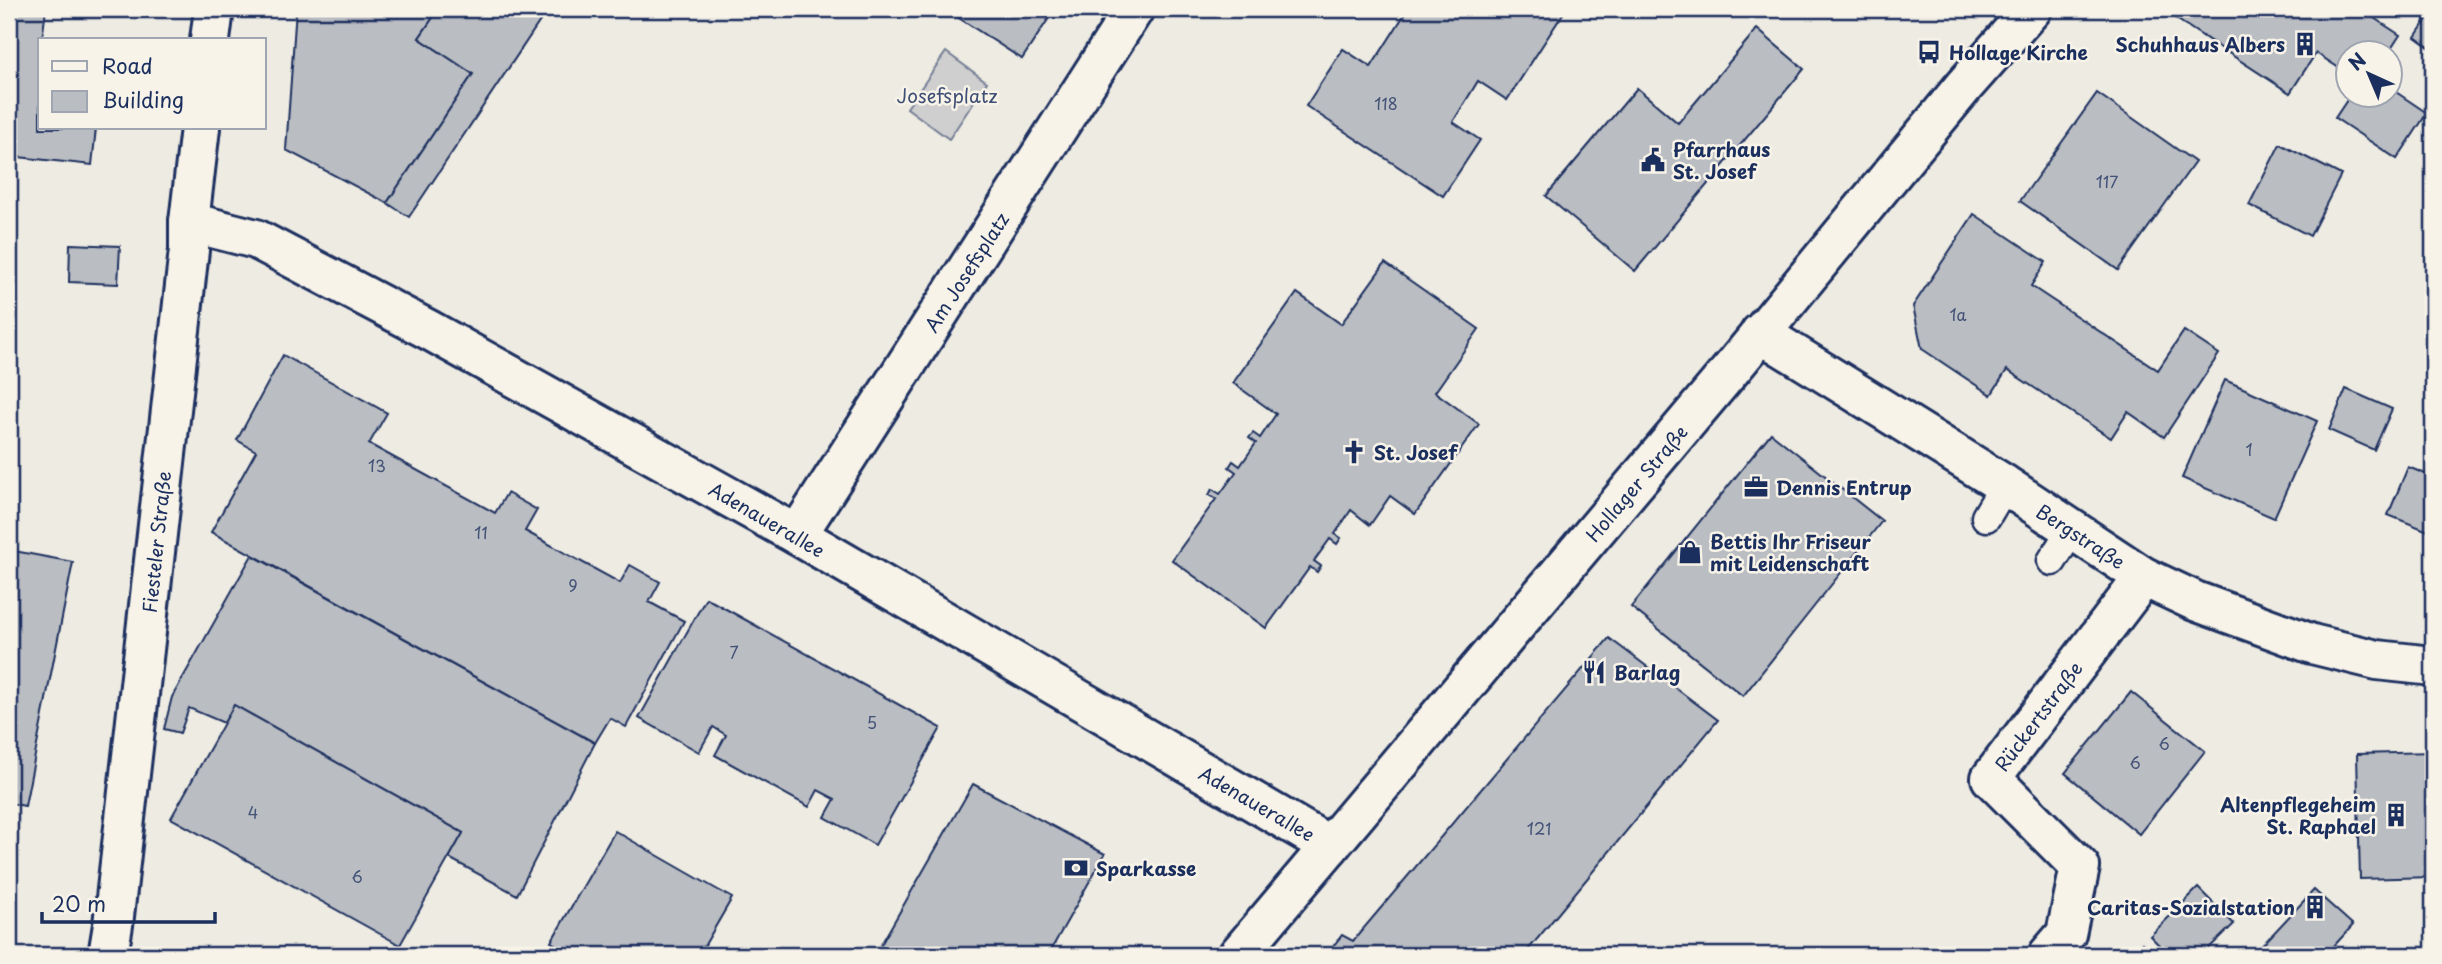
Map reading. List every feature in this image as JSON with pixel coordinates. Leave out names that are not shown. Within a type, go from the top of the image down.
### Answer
[{"type":"street","points":[[210,38],[214,9]]},
{"type":"street","name":"Am Josefsplatz","points":[[797,535],[1134,9]]},
{"type":"street","name":"Hollager Straße","points":[[1238,955],[1839,241],[1964,86],[2032,9]]},
{"type":"street","name":"Fiesteler Straße","points":[[108,955],[189,250],[189,222],[200,130]]},
{"type":"street","name":"Adenauerallee","points":[[189,222],[256,239],[429,330],[797,535],[1330,846]]},
{"type":"street","name":"Bergstraße","points":[[1760,332],[2062,545],[2144,577],[2194,601],[2312,644],[2377,660],[2433,666]]},
{"type":"street","name":"Rückertstraße","points":[[2048,955],[2066,934],[2080,867],[1991,778],[2144,577]]},
{"type":"green space","name":"Josefsplatz","points":[[946,52],[987,82],[949,139],[907,108]]},
{"type":"building","points":[[9,9],[46,9],[42,38],[38,38],[38,130],[96,130],[92,165],[9,156]]},
{"type":"building","points":[[296,9],[439,9],[419,38],[473,74],[387,203],[286,150]]},
{"type":"building","points":[[439,9],[548,9],[409,217],[387,203],[473,74],[419,38]]},
{"type":"building","points":[[945,9],[1055,9],[1022,59]]},
{"type":"building","points":[[1408,9],[1566,9],[1507,100],[1478,81],[1453,122],[1480,140],[1443,196],[1306,106],[1343,49],[1371,67]]},
{"type":"building","name":"Schuhhaus Albers","points":[[2161,9],[2360,9],[2400,35],[2398,38],[2334,38],[2334,65],[2316,53],[2290,93]]},
{"type":"building","points":[[2433,10],[2433,50],[2415,37]]},
{"type":"building","name":"Pfarrhaus St. Josef","points":[[1757,29],[1804,69],[1635,271],[1546,196],[1637,88],[1678,123]]},
{"type":"building","points":[[2097,93],[2195,162],[2118,270],[2020,201]]},
{"type":"building","points":[[2404,97],[2427,113],[2397,159],[2335,118],[2342,108],[2404,108]]},
{"type":"building","points":[[2280,144],[2341,175],[2310,236],[2249,205]]},
{"type":"building","points":[[1974,214],[2046,262],[2031,286],[2158,370],[2184,331],[2219,354],[2164,437],[2128,412],[2111,438],[2007,370],[1991,395],[1922,349],[1913,306]]},
{"type":"building","points":[[70,244],[120,246],[118,284],[69,282]]},
{"type":"building","name":"St. Josef","points":[[1385,263],[1479,329],[1435,392],[1479,424],[1415,514],[1390,496],[1370,525],[1351,510],[1335,534],[1341,538],[1337,544],[1330,539],[1314,561],[1321,566],[1317,572],[1310,567],[1266,628],[1172,560],[1216,499],[1209,495],[1212,489],[1220,494],[1236,472],[1229,467],[1233,461],[1240,466],[1256,443],[1249,438],[1253,433],[1260,438],[1276,414],[1233,383],[1297,293],[1341,324]]},
{"type":"building","points":[[283,355],[387,413],[369,444],[495,513],[507,493],[537,510],[525,531],[620,583],[630,565],[660,582],[649,602],[684,621],[626,727],[610,718],[595,743],[211,532],[256,451],[237,440]]},
{"type":"building","points":[[2225,380],[2317,421],[2274,518],[2182,478]]},
{"type":"building","points":[[2346,389],[2392,409],[2374,450],[2329,430]]},
{"type":"building","points":[[1771,433],[1882,521],[1743,696],[1631,607]]},
{"type":"building","points":[[2408,467],[2433,477],[2433,533],[2388,515]]},
{"type":"building","points":[[9,550],[73,562],[25,806],[9,803]]},
{"type":"building","points":[[252,555],[595,743],[517,895],[449,858],[463,833],[234,705],[224,723],[189,708],[180,733],[164,729],[172,697]]},
{"type":"building","points":[[706,598],[941,728],[875,845],[825,817],[835,799],[818,790],[809,807],[715,755],[726,735],[713,727],[699,752],[639,718]]},
{"type":"building","points":[[1609,638],[1718,720],[1524,955],[1326,955],[1342,935],[1353,941]]},
{"type":"building","points":[[2131,692],[2205,751],[2139,834],[2065,773]]},
{"type":"building","points":[[234,705],[463,833],[400,945],[171,818]]},
{"type":"building","name":"Altenpflegeheim St. Raphael","points":[[2433,752],[2433,877],[2360,879],[2357,754]]},
{"type":"building","points":[[973,784],[1105,854],[1048,955],[875,955]]},
{"type":"building","points":[[615,831],[732,898],[699,955],[574,955],[551,942]]},
{"type":"building","points":[[2198,888],[2234,924],[2202,955],[2169,955],[2150,936]]},
{"type":"building","name":"Caritas-Sozialstation","points":[[2314,890],[2353,925],[2332,948],[2339,955],[2253,955]]},
{"type":"building","points":[[2142,943],[2156,955],[2131,955]]},
{"type":"place","name":"Schuhhaus Albers","points":[[2305,44]]},
{"type":"place","name":"Hollage Kirche","points":[[1929,52]]},
{"type":"place","name":"Pfarrhaus St. Josef","points":[[1653,160]]},
{"type":"place","name":"St. Josef","points":[[1354,452]]},
{"type":"place","name":"Dennis Entrup","points":[[1756,487]]},
{"type":"place","name":"Bettis Ihr Friseur mit Leidenschaft","points":[[1690,552]]},
{"type":"place","name":"Barlag","points":[[1594,672]]},
{"type":"place","name":"Altenpflegeheim St. Raphael","points":[[2396,815]]},
{"type":"place","name":"Sparkasse","points":[[1076,868]]},
{"type":"place","name":"Caritas-Sozialstation","points":[[2315,907]]}]
